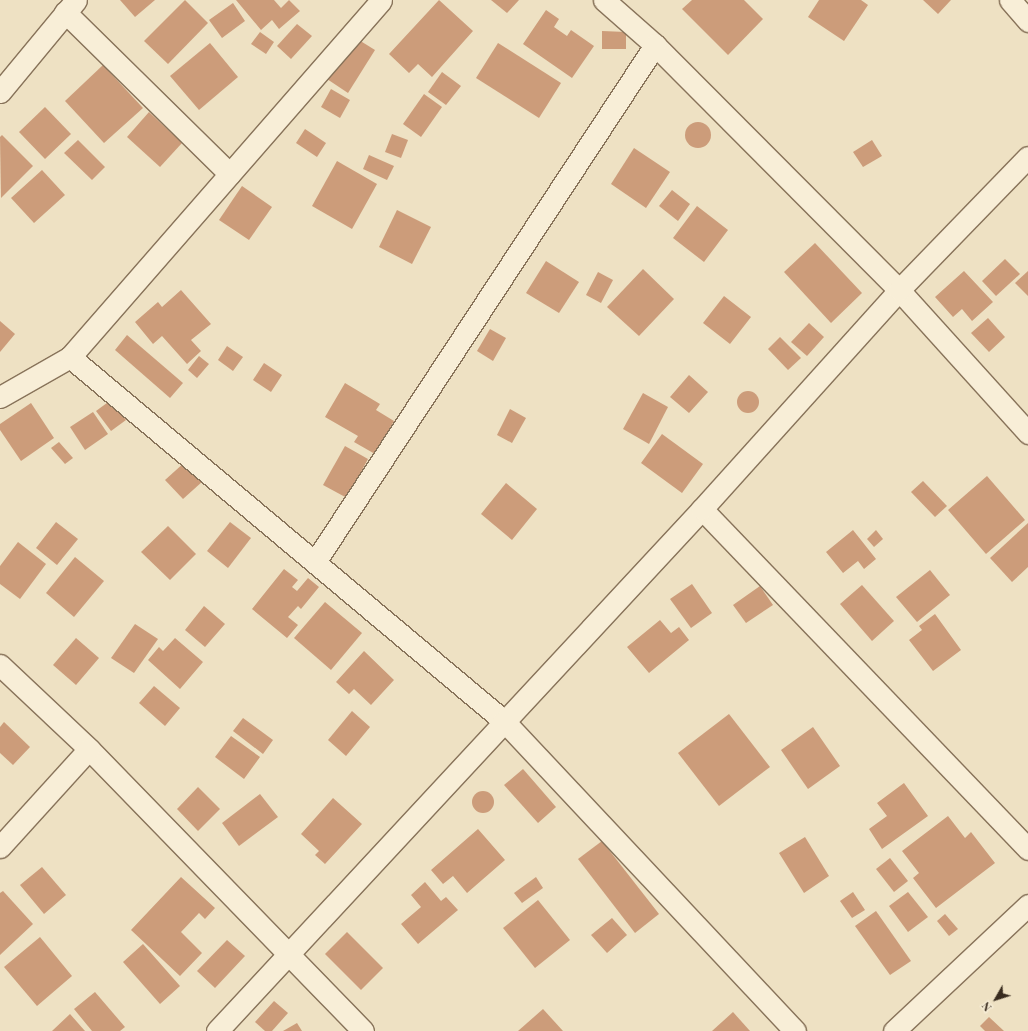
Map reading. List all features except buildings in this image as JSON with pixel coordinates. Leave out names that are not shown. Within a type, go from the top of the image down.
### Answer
[{"type":"street","points":[[0,397],[70,357],[381,0]]},
{"type":"street","points":[[604,0],[655,45],[899,290],[1028,433]]},
{"type":"street","points":[[1010,0],[1028,21]]},
{"type":"street","points":[[0,92],[71,6],[230,174]]},
{"type":"street","points":[[315,562],[655,45]]},
{"type":"street","points":[[217,1031],[702,509],[899,290],[1028,158]]},
{"type":"street","points":[[70,357],[504,722],[795,1031]]},
{"type":"street","points":[[702,509],[1028,849]]},
{"type":"street","points":[[0,665],[89,749],[290,954],[363,1031]]},
{"type":"street","points":[[0,847],[89,749]]},
{"type":"street","points":[[894,1031],[1028,905]]}]
